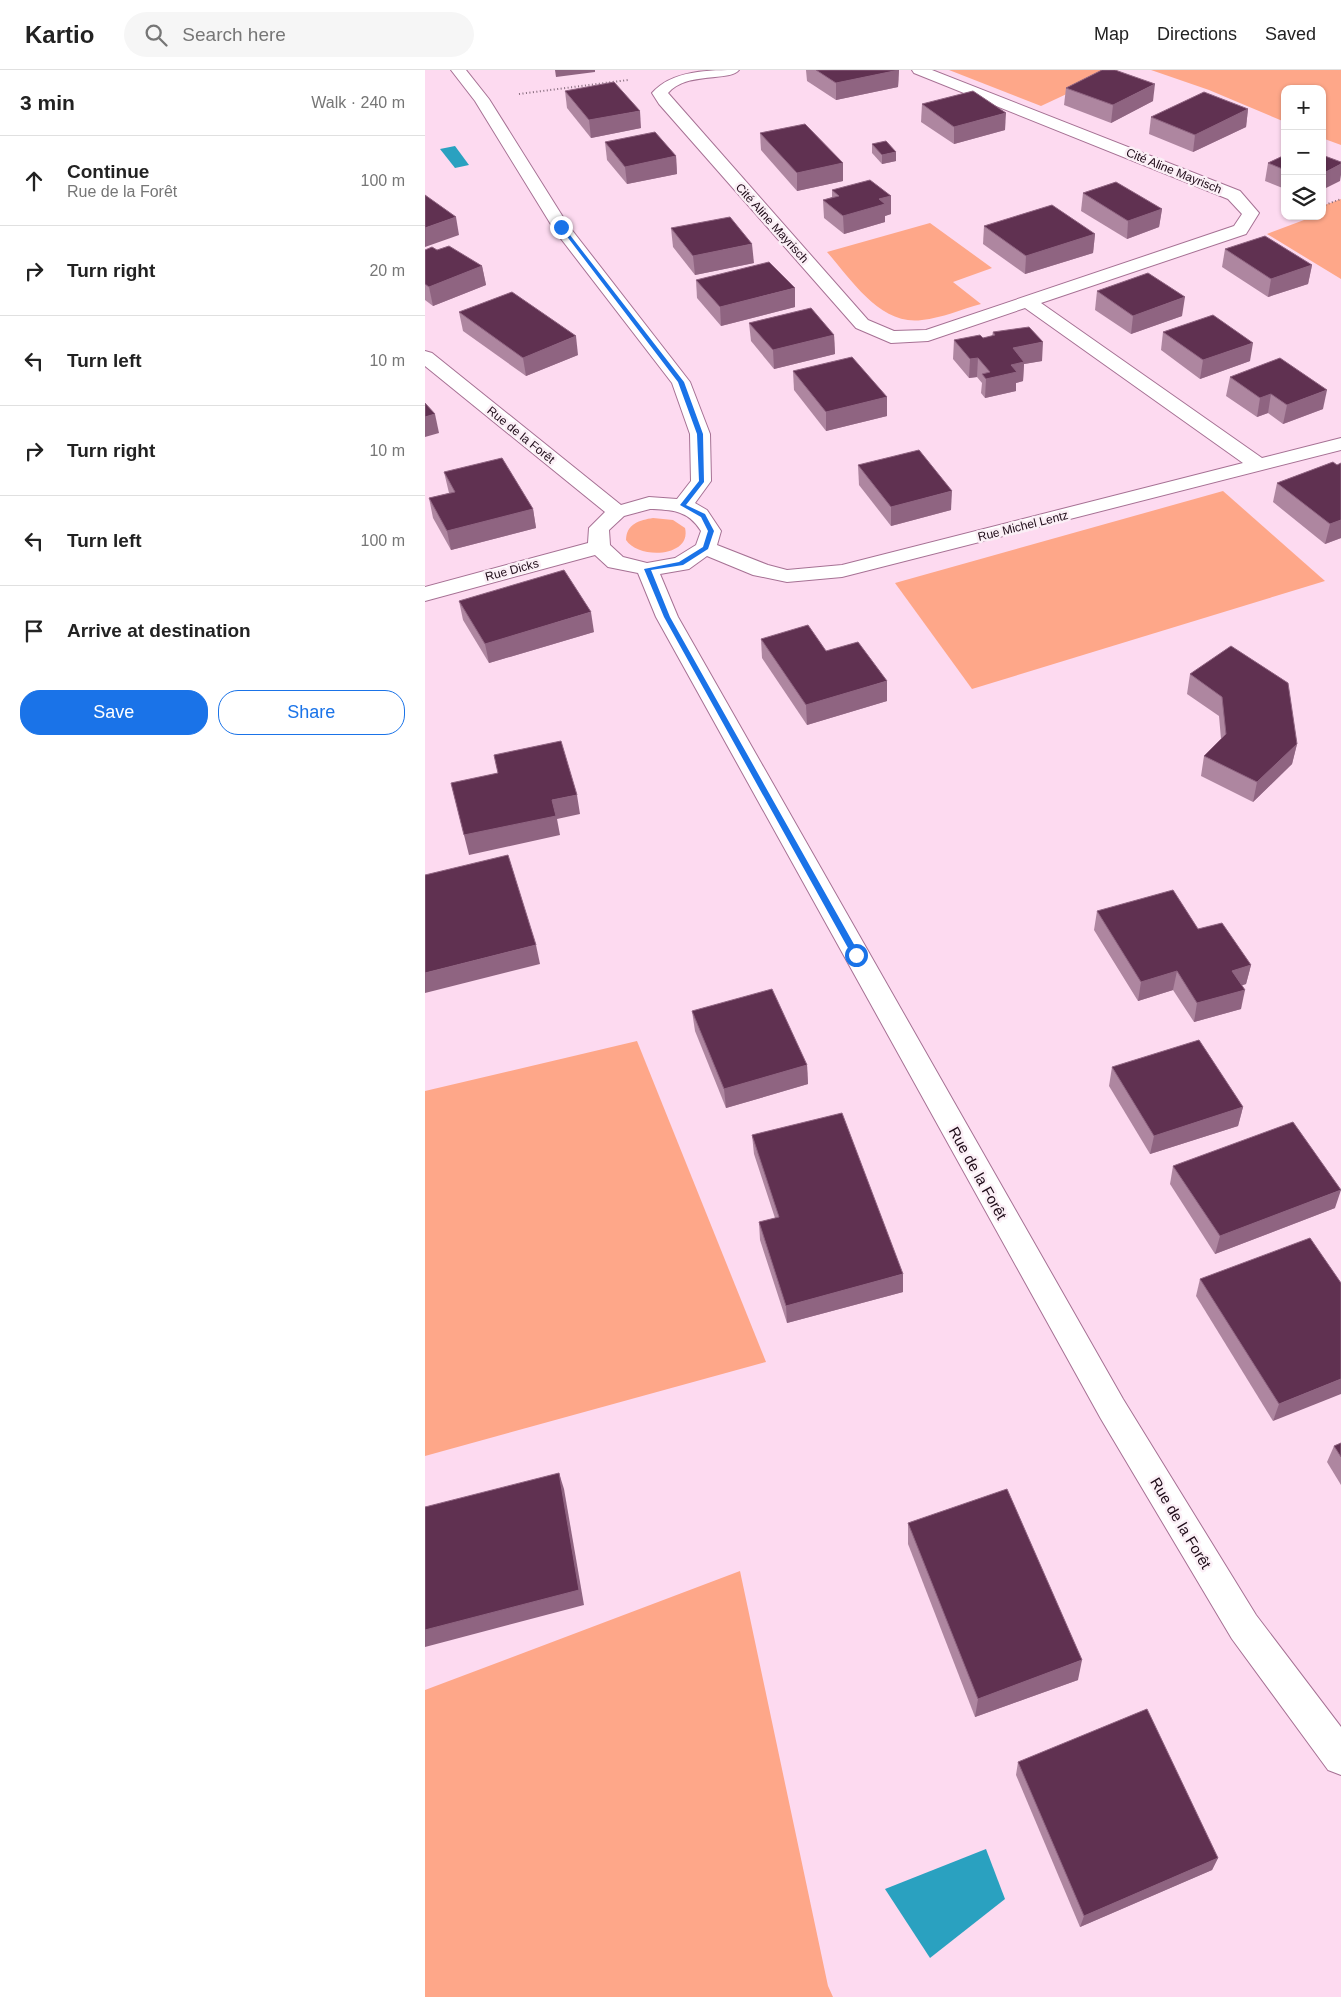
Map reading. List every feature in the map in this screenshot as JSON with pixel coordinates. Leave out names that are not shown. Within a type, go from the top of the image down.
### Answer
[{"type":"street","points":[[458,70],[481,99],[561,227],[681,382],[700,434],[701,482],[683,505]]},
{"type":"street","name":"Cité Aline Mayrisch","points":[[732,70],[690,75],[665,85],[660,93],[664,101],[862,324],[891,337],[928,335],[1240,230],[1251,213],[1234,195],[919,70]]},
{"type":"street","points":[[1028,302],[1259,466]]},
{"type":"street","name":"Rue de la Forêt","points":[[425,357],[617,512]]},
{"type":"street","name":"Rue Michel Lentz","points":[[705,548],[761,570],[787,576],[841,572],[1341,444]]},
{"type":"street","points":[[649,503],[683,505],[703,516],[711,531],[705,548],[681,564],[647,569],[617,562],[599,547],[599,528],[617,512],[649,503]]},
{"type":"street","name":"Rue Dicks","points":[[425,594],[599,547]]},
{"type":"street","name":"Rue de la Forêt","points":[[647,569],[667,617],[1112,1410],[1244,1627],[1341,1757]]},
{"type":"path","points":[[481,99],[628,80]]},
{"type":"path","points":[[1326,205],[1341,199]]},
{"type":"shaded area","points":[[949,70],[1118,70],[1041,106]]},
{"type":"shaded area","points":[[1151,70],[1341,70],[1341,145],[1326,139],[1326,85],[1281,85],[1281,120],[1209,90]]},
{"type":"shaded area","points":[[1341,199],[1341,279],[1267,234],[1304,220],[1326,220],[1326,205]]},
{"type":"shaded area","points":[[930,223],[992,268],[953,282],[981,304],[922,320],[907,320],[893,316],[868,298],[827,252]]},
{"type":"shaded area","points":[[1223,491],[1325,581],[972,689],[895,583]]},
{"type":"shaded area","points":[[653,518],[673,520],[685,528],[685,538],[681,545],[673,550],[652,553],[642,551],[626,540],[628,530],[631,527],[643,520]]},
{"type":"shaded area","points":[[637,1041],[766,1362],[425,1456],[425,1091]]},
{"type":"shaded area","points":[[740,1571],[828,1986],[833,1997],[425,1997],[425,1690]]},
{"type":"water","points":[[455,146],[469,165],[455,168],[440,149]]},
{"type":"water","points":[[986,1849],[1005,1899],[930,1958],[885,1889]]},
{"type":"building","points":[[816,70],[899,70],[836,83]]},
{"type":"building","points":[[1102,70],[1115,70],[1155,84],[1113,105],[1066,88]]},
{"type":"building","points":[[614,82],[640,111],[589,120],[565,91]]},
{"type":"building","points":[[973,91],[1006,113],[954,127],[922,104]]},
{"type":"building","points":[[1204,92],[1248,109],[1195,135],[1151,117]]},
{"type":"building","points":[[805,124],[843,163],[797,173],[760,133]]},
{"type":"building","points":[[655,132],[676,156],[625,167],[605,142]]},
{"type":"building","points":[[886,141],[896,152],[882,155],[872,144]]},
{"type":"building","points":[[1326,156],[1341,162],[1341,164],[1326,172]]},
{"type":"building","points":[[1281,157],[1281,168],[1268,163]]},
{"type":"building","points":[[870,180],[891,196],[879,199],[885,204],[843,216],[823,200],[839,196],[832,190]]},
{"type":"building","points":[[1116,182],[1162,209],[1128,221],[1083,193]]},
{"type":"building","points":[[425,195],[456,217],[425,228]]},
{"type":"building","points":[[1052,205],[1095,234],[1026,256],[984,226]]},
{"type":"building","points":[[730,217],[752,244],[693,256],[671,228]]},
{"type":"building","points":[[1265,236],[1312,265],[1271,279],[1225,249]]},
{"type":"building","points":[[449,246],[482,266],[429,287],[425,284],[425,250],[432,247],[437,250]]},
{"type":"building","points":[[769,262],[795,288],[720,307],[696,280]]},
{"type":"building","points":[[1148,273],[1185,297],[1133,316],[1097,291]]},
{"type":"building","points":[[512,292],[576,336],[523,358],[459,312]]},
{"type":"building","points":[[811,308],[834,335],[773,350],[749,323]]},
{"type":"building","points":[[1213,315],[1253,343],[1203,360],[1163,332]]},
{"type":"building","points":[[1029,327],[1043,342],[1013,348],[1024,362],[1011,365],[1017,372],[986,379],[982,374],[990,372],[978,358],[970,359],[954,340],[980,335],[983,338],[995,335],[993,332]]},
{"type":"building","points":[[852,357],[887,397],[826,412],[793,371]]},
{"type":"building","points":[[1280,358],[1327,390],[1287,405],[1271,394],[1260,398],[1230,377]]},
{"type":"building","points":[[425,403],[435,414],[425,417]]},
{"type":"building","points":[[919,450],[952,491],[891,507],[858,465]]},
{"type":"building","points":[[502,458],[533,509],[447,531],[429,498],[455,492],[444,472]]},
{"type":"building","points":[[1333,462],[1337,465],[1341,463],[1341,520],[1330,524],[1277,483]]},
{"type":"building","points":[[564,570],[591,612],[485,644],[459,601]]},
{"type":"building","points":[[808,625],[826,651],[858,642],[887,681],[806,705],[761,639]]},
{"type":"building","points":[[1231,646],[1288,683],[1297,744],[1257,782],[1204,756],[1226,734],[1222,697],[1190,674]]},
{"type":"building","points":[[561,741],[577,795],[552,800],[556,816],[464,835],[451,783],[498,773],[494,755]]},
{"type":"building","points":[[508,855],[536,945],[425,973],[425,875]]},
{"type":"building","points":[[1173,890],[1198,929],[1222,923],[1251,965],[1232,971],[1245,990],[1197,1003],[1177,971],[1141,982],[1097,911]]},
{"type":"building","points":[[772,989],[807,1065],[724,1089],[692,1011]]},
{"type":"building","points":[[1199,1040],[1243,1107],[1154,1136],[1112,1067]]},
{"type":"building","points":[[842,1113],[903,1274],[786,1306],[759,1222],[779,1217],[752,1135]]},
{"type":"building","points":[[1293,1122],[1341,1190],[1220,1236],[1173,1166]]},
{"type":"building","points":[[1310,1238],[1341,1283],[1341,1379],[1279,1404],[1200,1279]]},
{"type":"building","points":[[1341,1443],[1341,1457],[1334,1446]]},
{"type":"building","points":[[559,1473],[579,1590],[425,1630],[425,1507]]},
{"type":"building","points":[[1007,1489],[1082,1660],[978,1699],[908,1523]]},
{"type":"building","points":[[1147,1709],[1218,1858],[1084,1916],[1018,1762]]},
{"type":"route","points":[[561,227],[681,382],[700,434],[701,482],[683,505],[703,516],[711,531],[705,548],[681,564],[647,569],[667,617],[856,955]]}]
